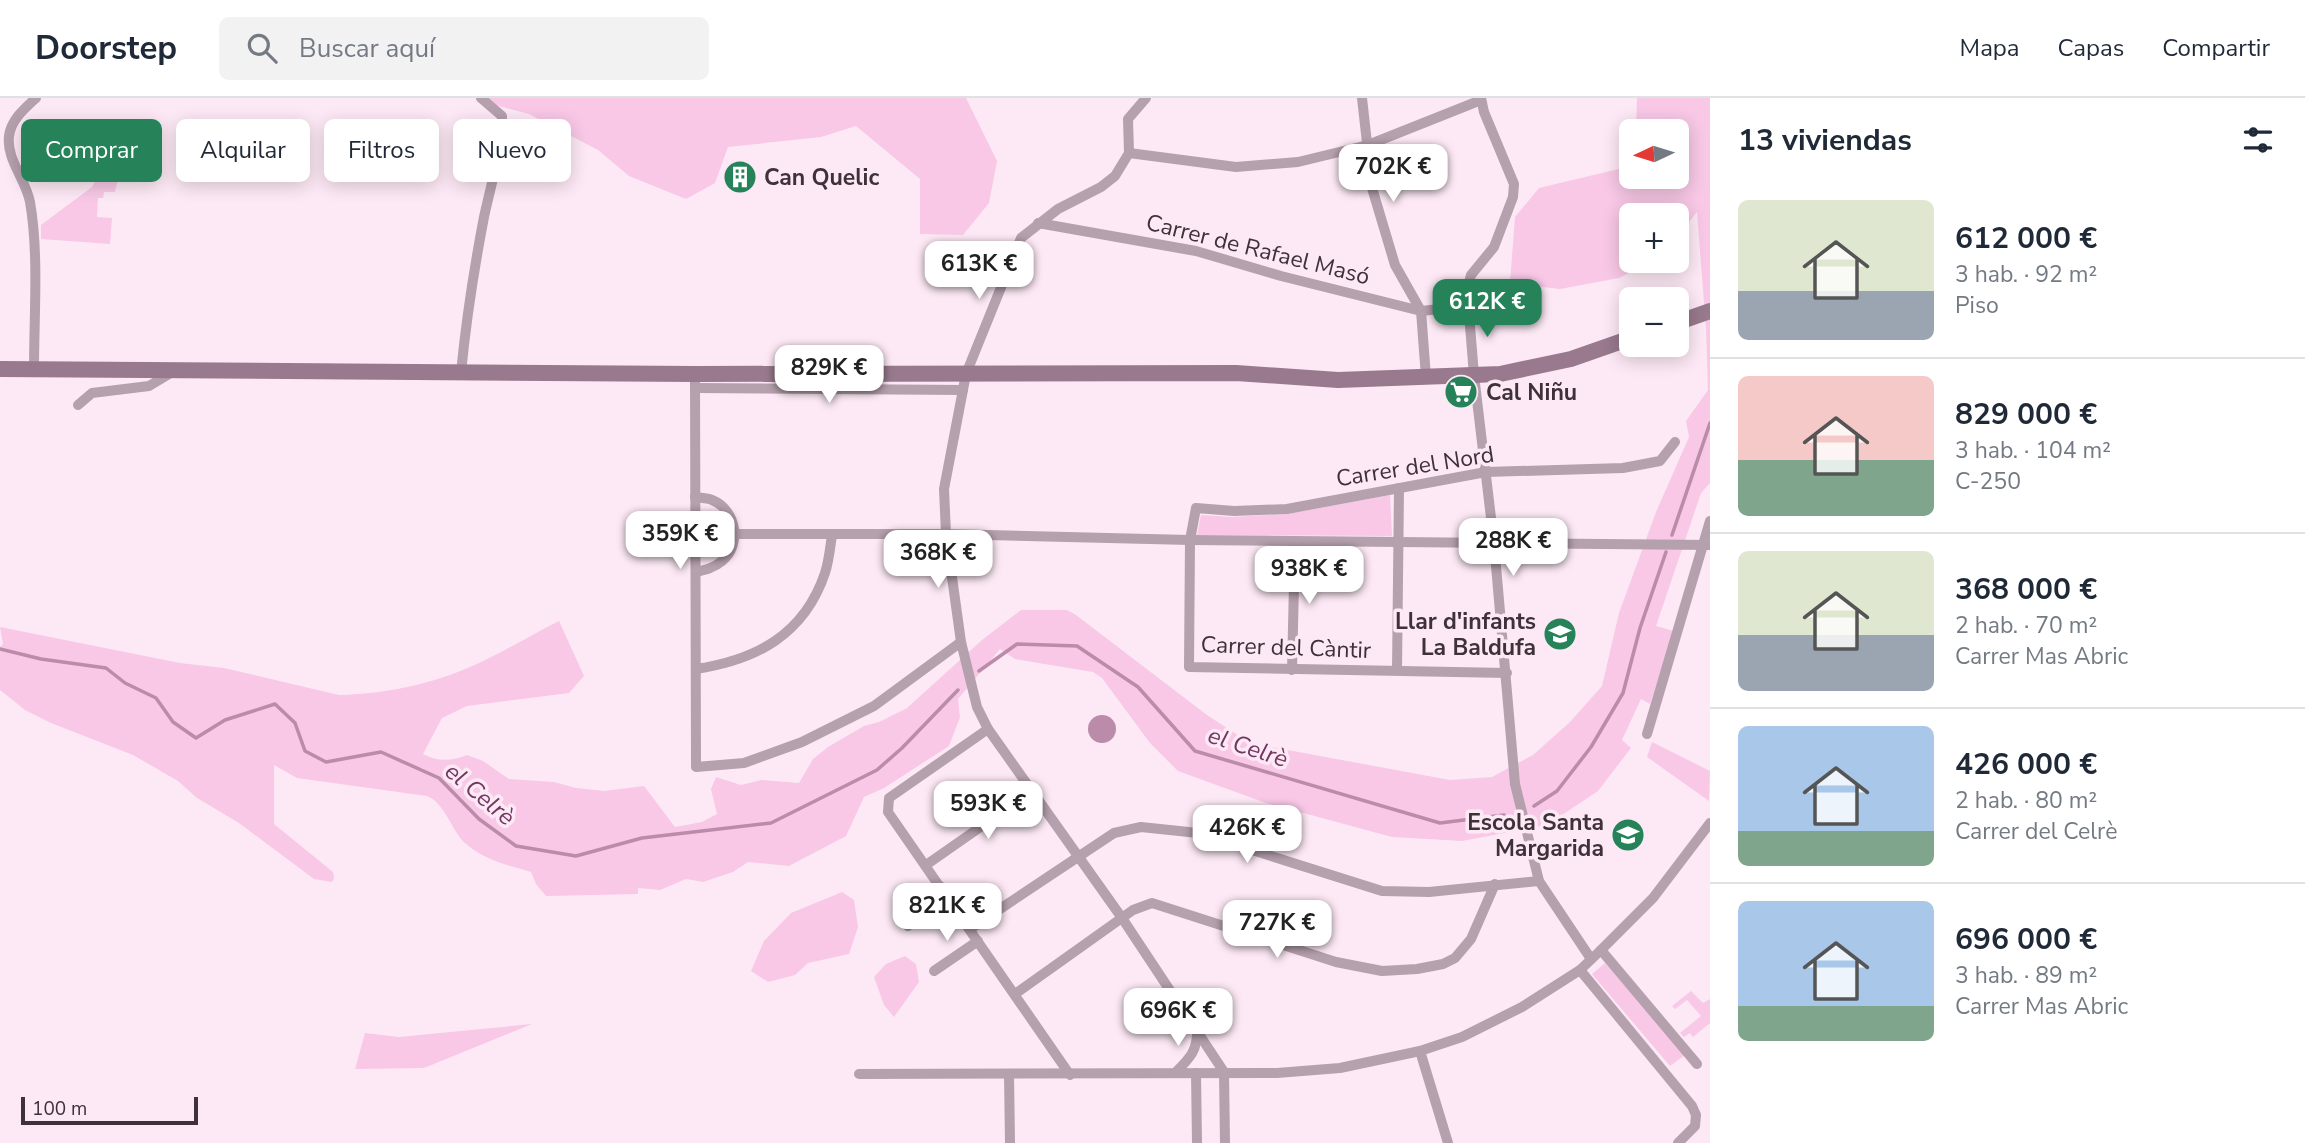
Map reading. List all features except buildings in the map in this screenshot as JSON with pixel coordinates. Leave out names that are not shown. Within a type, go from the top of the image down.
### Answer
[{"type":"main road","points":[[1689,318],[1710,311]]},
{"type":"main road","points":[[0,369],[461,373],[695,381],[965,382],[1236,373],[1338,380],[1500,374],[1571,359],[1619,342]]},
{"type":"street","points":[[34,369],[33,227],[30,199],[11,156],[8,139],[12,124],[36,98]]},
{"type":"street","points":[[461,373],[464,335],[481,232],[502,136],[502,116],[481,98]]},
{"type":"street","points":[[1146,98],[1128,119],[1129,153],[1115,176],[1101,187],[1058,209],[1021,238],[965,382],[944,489],[946,534],[961,642],[977,706],[988,729],[1122,918],[1224,1072],[1226,1143]]},
{"type":"street","points":[[1363,98],[1372,188],[1395,265],[1421,311],[1426,377]]},
{"type":"street","points":[[1129,153],[1236,167],[1298,162],[1368,145],[1481,99],[1514,184],[1513,197],[1494,247],[1471,275],[1467,289],[1507,673],[1515,784],[1539,881],[1591,959]]},
{"type":"street","name":"Carrer de Rafael Masó","points":[[1038,223],[1196,251],[1281,276],[1421,311],[1468,306]]},
{"type":"street","points":[[78,405],[92,393],[149,386],[174,371]]},
{"type":"street","points":[[695,381],[696,767],[744,763],[802,742],[874,706],[961,642]]},
{"type":"street","name":"Carrer del Nord","points":[[1190,540],[1196,508],[1234,511],[1287,509],[1486,472],[1623,468],[1660,461],[1675,442]]},
{"type":"street","points":[[1397,670],[1399,488]]},
{"type":"street","points":[[695,497],[713,500],[724,510],[733,520],[735,534],[733,546],[724,560],[711,568],[696,572]]},
{"type":"street","points":[[1647,734],[1707,545],[1710,521]]},
{"type":"street","points":[[735,534],[946,534],[1190,540],[1707,545]]},
{"type":"street","points":[[696,669],[727,664],[752,655],[779,638],[798,621],[814,597],[825,572],[832,535]]},
{"type":"street","name":"Carrer del Càntir","points":[[1190,540],[1189,667],[1507,673]]},
{"type":"street","points":[[1292,670],[1295,541]]},
{"type":"street","points":[[988,729],[889,798],[888,812],[1070,1074]]},
{"type":"street","points":[[926,865],[1032,791]]},
{"type":"street","points":[[859,1073],[1277,1073],[1340,1069],[1420,1051],[1462,1037],[1522,1007],[1580,970],[1653,898],[1710,823]]},
{"type":"street","points":[[970,929],[1114,833],[1141,827],[1198,833],[1382,891],[1429,892],[1539,881]]},
{"type":"street","points":[[1015,994],[1133,910],[1153,903],[1336,962],[1382,971],[1443,964],[1455,958],[1471,939],[1495,884]]},
{"type":"street","points":[[908,926],[901,915],[940,886]]},
{"type":"street","points":[[934,971],[978,941]]},
{"type":"street","points":[[1601,950],[1697,1064]]},
{"type":"street","points":[[1580,970],[1692,1106],[1696,1115],[1695,1126],[1678,1143]]},
{"type":"street","points":[[1176,1072],[1191,1057],[1198,1045],[1198,1029]]},
{"type":"street","points":[[1420,1051],[1448,1143]]},
{"type":"street","points":[[1196,1073],[1197,1143]]},
{"type":"street","points":[[1009,1074],[1010,1143]]},
{"type":"shaded area","points":[[486,98],[966,98],[997,161],[989,203],[963,235],[920,234],[920,179],[856,126],[821,137],[728,147],[715,183],[686,199],[629,176],[598,150],[571,136],[571,119],[539,119],[495,105]]},
{"type":"shaded area","points":[[1637,98],[1710,98],[1710,483],[1701,493],[1656,626],[1674,631],[1650,704],[1641,699],[1622,740],[1631,748],[1598,791],[1547,825],[1462,841],[1392,837],[1266,803],[1178,771],[1150,743],[1102,678],[1093,672],[1015,659],[1000,649],[958,699],[960,717],[949,746],[884,788],[864,797],[846,836],[789,866],[748,862],[733,872],[703,882],[686,879],[660,890],[638,888],[638,894],[546,896],[536,884],[531,872],[488,858],[472,849],[456,831],[439,804],[427,796],[297,778],[274,765],[274,824],[333,872],[332,882],[314,879],[239,823],[197,798],[178,781],[133,755],[25,710],[0,690],[0,647],[3,644],[0,627],[180,663],[224,668],[339,695],[396,689],[452,674],[559,621],[584,676],[569,693],[467,706],[442,718],[423,754],[445,760],[467,755],[483,761],[509,779],[554,782],[604,791],[644,786],[675,827],[702,822],[717,814],[711,789],[716,777],[741,785],[761,780],[799,783],[813,759],[828,747],[864,726],[879,722],[907,708],[982,640],[1021,610],[1067,610],[1207,715],[1250,743],[1450,780],[1492,777],[1533,755],[1570,722],[1602,686],[1619,613],[1656,512],[1689,437],[1686,421],[1708,390],[1697,212],[1689,222],[1689,203],[1619,203],[1619,273],[1629,273],[1619,278],[1560,289],[1510,283],[1515,217],[1539,188],[1619,169],[1619,189],[1689,189],[1689,119],[1636,119]]},
{"type":"shaded area","points":[[95,182],[117,182],[115,192],[104,192],[103,198],[98,198],[97,217],[112,218],[110,244],[41,239],[41,225],[92,187]]},
{"type":"shaded area","points":[[1390,495],[1392,536],[1197,535],[1201,515],[1232,517],[1287,514]]},
{"type":"shaded area","points":[[1102,715],[1112,719],[1116,729],[1112,739],[1102,743],[1092,739],[1088,729],[1092,719]]},
{"type":"shaded area","points":[[1652,742],[1710,771],[1709,801],[1647,757]]},
{"type":"shaded area","points":[[842,892],[854,900],[858,927],[849,954],[808,963],[795,975],[768,982],[751,971],[764,941],[791,913]]},
{"type":"shaded area","points":[[905,956],[916,964],[919,982],[894,1017],[884,1005],[874,977],[886,964]]},
{"type":"shaded area","points":[[1605,963],[1685,1055],[1670,1066],[1592,974]]},
{"type":"shaded area","points":[[1691,991],[1703,1003],[1710,999],[1710,1023],[1693,1037],[1690,1033],[1684,1037],[1680,1033],[1701,1016],[1687,1000],[1675,1009],[1672,1006]]},
{"type":"shaded area","points":[[532,1024],[424,1068],[355,1069],[365,1033],[399,1037]]},
{"type":"waterway","name":"el Celrè","points":[[1672,535],[1710,423]]},
{"type":"waterway","name":"el Celrè","points":[[1534,806],[1557,791],[1591,747],[1623,693],[1640,628],[1666,552]]},
{"type":"waterway","name":"el Celrè","points":[[979,671],[1017,644],[1077,646],[1138,687],[1195,751],[1440,823],[1504,815]]},
{"type":"waterway","name":"el Celrè","points":[[0,649],[41,659],[106,668],[125,683],[156,698],[173,722],[196,738],[225,720],[275,704],[295,723],[305,751],[326,762],[381,752],[439,778],[479,819],[516,846],[576,856],[642,838],[771,823],[877,770],[958,690]]},
{"type":"place","name":"Can Quelic","points":[[740,177]]},
{"type":"place","name":"Cal Niñu","points":[[1461,392]]},
{"type":"place","name":"Llar d'infants La Baldufa","points":[[1560,634]]},
{"type":"place","name":"Escola Santa Margarida","points":[[1628,835]]}]
